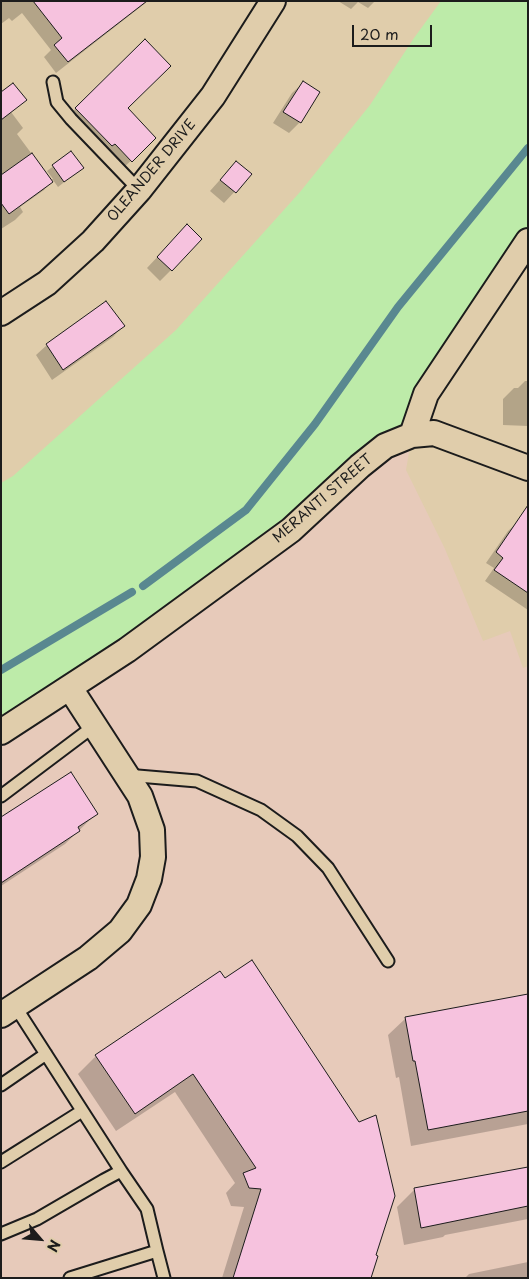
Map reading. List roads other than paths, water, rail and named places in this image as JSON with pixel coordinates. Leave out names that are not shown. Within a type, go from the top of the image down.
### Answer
[{"type":"street","name":"OLEANDER DRIVE","points":[[1,313],[47,283],[93,241],[139,190],[213,96],[273,1]]},
{"type":"street","points":[[528,241],[426,394],[412,435],[434,434],[528,468]]},
{"type":"street","name":"MERANTI STREET","points":[[1,732],[140,640],[291,530],[360,466],[385,446],[412,435]]},
{"type":"street","points":[[8,1010],[88,958],[120,931],[139,905],[150,879],[153,857],[152,830],[140,796],[70,688]]},
{"type":"lane","points":[[53,82],[57,102],[139,190]]},
{"type":"lane","points":[[1,796],[94,726]]},
{"type":"lane","points":[[126,775],[197,780],[261,810],[296,836],[328,868],[388,961]]},
{"type":"lane","points":[[8,1010],[46,1054],[147,1209],[164,1278]]},
{"type":"lane","points":[[1,1085],[46,1054]]},
{"type":"lane","points":[[1,1162],[82,1111]]},
{"type":"lane","points":[[1,1234],[37,1219],[121,1171]]},
{"type":"lane","points":[[70,1278],[157,1252]]},
{"type":"waterway","points":[[143,586],[246,510],[315,424],[398,307],[528,148]]},
{"type":"waterway","points":[[1,670],[132,592]]}]
